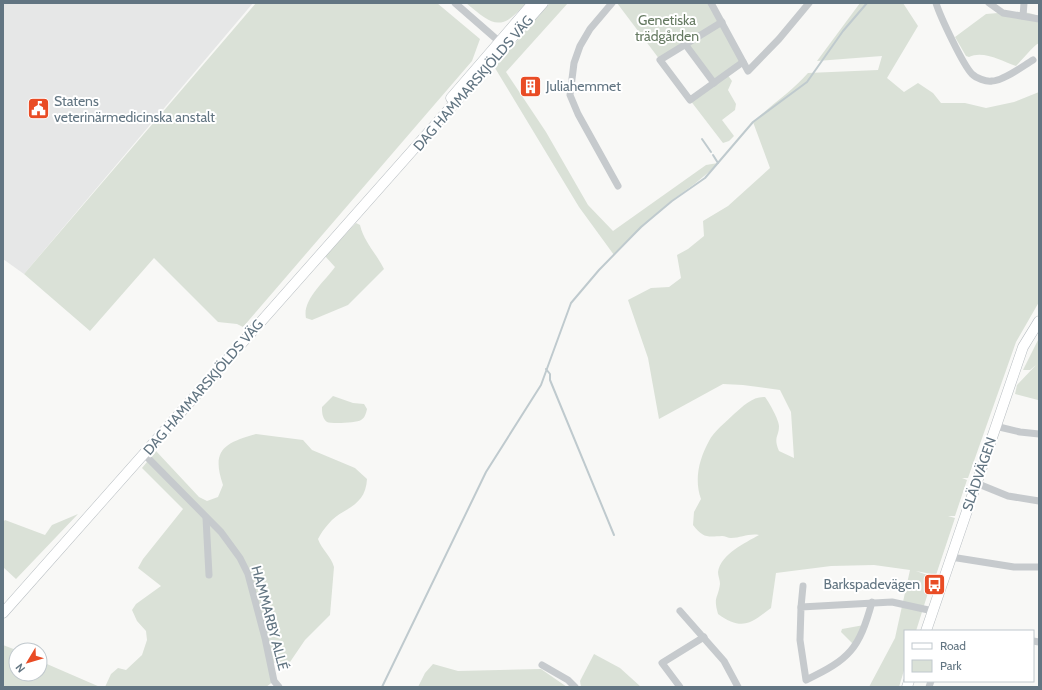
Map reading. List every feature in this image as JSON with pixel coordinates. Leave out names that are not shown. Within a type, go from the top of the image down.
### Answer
[{"type":"main road","name":"DAG HAMMARSKJÖLDS VÄG","points":[[3,613],[403,162],[502,44],[533,3]]},
{"type":"main road","name":"DAG HAMMARSKJÖLDS VÄG","points":[[502,44],[544,3]]},
{"type":"main road","name":"SLÄDVÄGEN","points":[[926,630],[1023,347],[1039,321]]},
{"type":"street","points":[[455,3],[502,44]]},
{"type":"street","points":[[612,3],[590,29],[580,46],[574,62],[570,95],[578,114],[618,186]]},
{"type":"street","points":[[711,3],[748,71],[779,39],[809,3]]},
{"type":"street","points":[[936,3],[960,53],[973,75],[993,82],[1033,60]]},
{"type":"street","points":[[991,5],[1000,3]]},
{"type":"street","points":[[1023,16],[1024,3]]},
{"type":"street","points":[[991,5],[1003,13],[1039,19]]},
{"type":"street","points":[[722,22],[660,60],[690,100],[743,62]]},
{"type":"street","points":[[685,44],[714,83]]},
{"type":"street","points":[[995,426],[1020,432],[1039,434]]},
{"type":"street","name":"HAMMARBY ALLÉ","points":[[144,454],[221,532],[240,558],[248,574],[274,681],[279,687]]},
{"type":"street","points":[[976,483],[1008,496],[1039,501]]},
{"type":"street","points":[[206,518],[209,575]]},
{"type":"street","points":[[951,557],[1014,567],[1039,568]]},
{"type":"street","points":[[803,586],[800,640],[806,680],[831,668],[853,649],[865,630],[872,602]]},
{"type":"street","points":[[801,607],[892,602],[933,611]]},
{"type":"street","points":[[680,611],[724,661],[738,687]]},
{"type":"street","points":[[680,687],[662,663],[704,637]]},
{"type":"street","points":[[542,665],[568,680],[575,687]]},
{"type":"shaded area","points":[[3,3],[253,3],[24,274],[3,259]]},
{"type":"green space","points":[[256,3],[437,3],[480,39],[472,61],[243,327],[237,324],[218,322],[154,258],[90,331],[24,274]]},
{"type":"green space","points":[[466,3],[526,3],[509,19],[503,22],[496,22],[490,21]]},
{"type":"green space","points":[[550,3],[568,3],[506,72],[546,132],[588,205],[613,231],[706,165],[718,163],[701,179],[663,208],[614,255],[579,207],[495,68]]},
{"type":"green space","name":"Genetiska trädgården","points":[[617,3],[711,3],[743,62],[727,74],[732,81],[728,90],[736,104],[735,110],[722,120],[734,136],[729,141],[723,143],[690,100],[714,83],[685,44],[660,60]]},
{"type":"green space","points":[[860,3],[903,3],[918,26],[887,78],[904,92],[918,83],[933,93],[941,103],[965,103],[986,108],[1014,102],[1039,92],[1039,302],[1016,342],[968,478],[962,478],[967,480],[955,516],[948,516],[955,518],[936,575],[916,571],[933,577],[916,630],[904,630],[904,670],[899,687],[869,687],[895,638],[910,570],[874,565],[831,566],[776,573],[771,608],[764,614],[751,621],[740,624],[726,619],[718,614],[716,601],[720,584],[718,572],[720,566],[734,550],[759,535],[731,538],[722,536],[706,536],[693,525],[694,512],[701,499],[698,484],[700,462],[709,441],[720,427],[745,405],[756,398],[761,397],[765,397],[774,411],[779,423],[779,430],[776,440],[779,451],[794,458],[791,412],[780,390],[723,384],[659,419],[648,358],[628,300],[651,288],[669,287],[681,278],[677,255],[688,249],[704,236],[703,221],[728,206],[770,168],[753,122],[808,73],[878,70],[882,56],[817,61]]},
{"type":"green space","points":[[1010,12],[1029,13],[1039,18],[1039,43],[1016,66],[986,55],[966,56],[955,37],[986,14]]},
{"type":"green space","points":[[356,223],[360,225],[367,242],[384,269],[348,305],[312,320],[306,318],[307,304],[315,291],[335,267],[325,256]]},
{"type":"green space","points":[[1039,338],[1038,400],[1015,394],[1017,385],[1036,365],[1030,370],[1023,370]]},
{"type":"green space","points":[[333,396],[353,403],[364,404],[367,409],[364,417],[355,422],[327,422],[323,417],[322,407]]},
{"type":"green space","points":[[256,434],[303,440],[312,450],[355,468],[367,479],[365,491],[360,499],[353,506],[332,520],[325,527],[318,539],[334,567],[330,615],[305,640],[290,662],[270,663],[274,681],[266,687],[105,687],[111,674],[118,668],[126,670],[142,655],[147,640],[146,631],[137,621],[132,610],[136,604],[161,586],[138,568],[143,559],[183,509],[142,468],[156,451],[199,497],[207,501],[218,497],[223,485],[219,464],[220,456],[223,450],[228,445],[236,441]]},
{"type":"green space","points":[[78,514],[16,579],[3,567],[3,522],[5,520],[45,535],[52,525]]},
{"type":"green space","points":[[864,625],[853,644],[841,632],[842,629]]},
{"type":"green space","points":[[3,645],[8,647],[8,682],[48,682],[48,664],[100,687],[3,687]]},
{"type":"green space","points":[[594,654],[620,668],[641,687],[581,687],[580,681]]},
{"type":"green space","points":[[433,664],[458,671],[541,669],[567,687],[418,687],[425,673]]},
{"type":"waterway","points":[[382,687],[486,472],[541,385],[571,303],[599,270],[641,227],[672,201],[705,178],[753,122],[807,82],[843,31],[867,3]]},
{"type":"waterway","points":[[702,139],[711,152]]},
{"type":"waterway","points":[[713,155],[718,163]]},
{"type":"waterway","points":[[546,369],[550,374],[550,380],[614,535]]},
{"type":"place","name":"Juliahemmet","points":[[531,86]]},
{"type":"place","name":"Statens veterinärmedicinska anstalt","points":[[39,109]]},
{"type":"place","name":"Barkspadevägen","points":[[935,584]]}]
